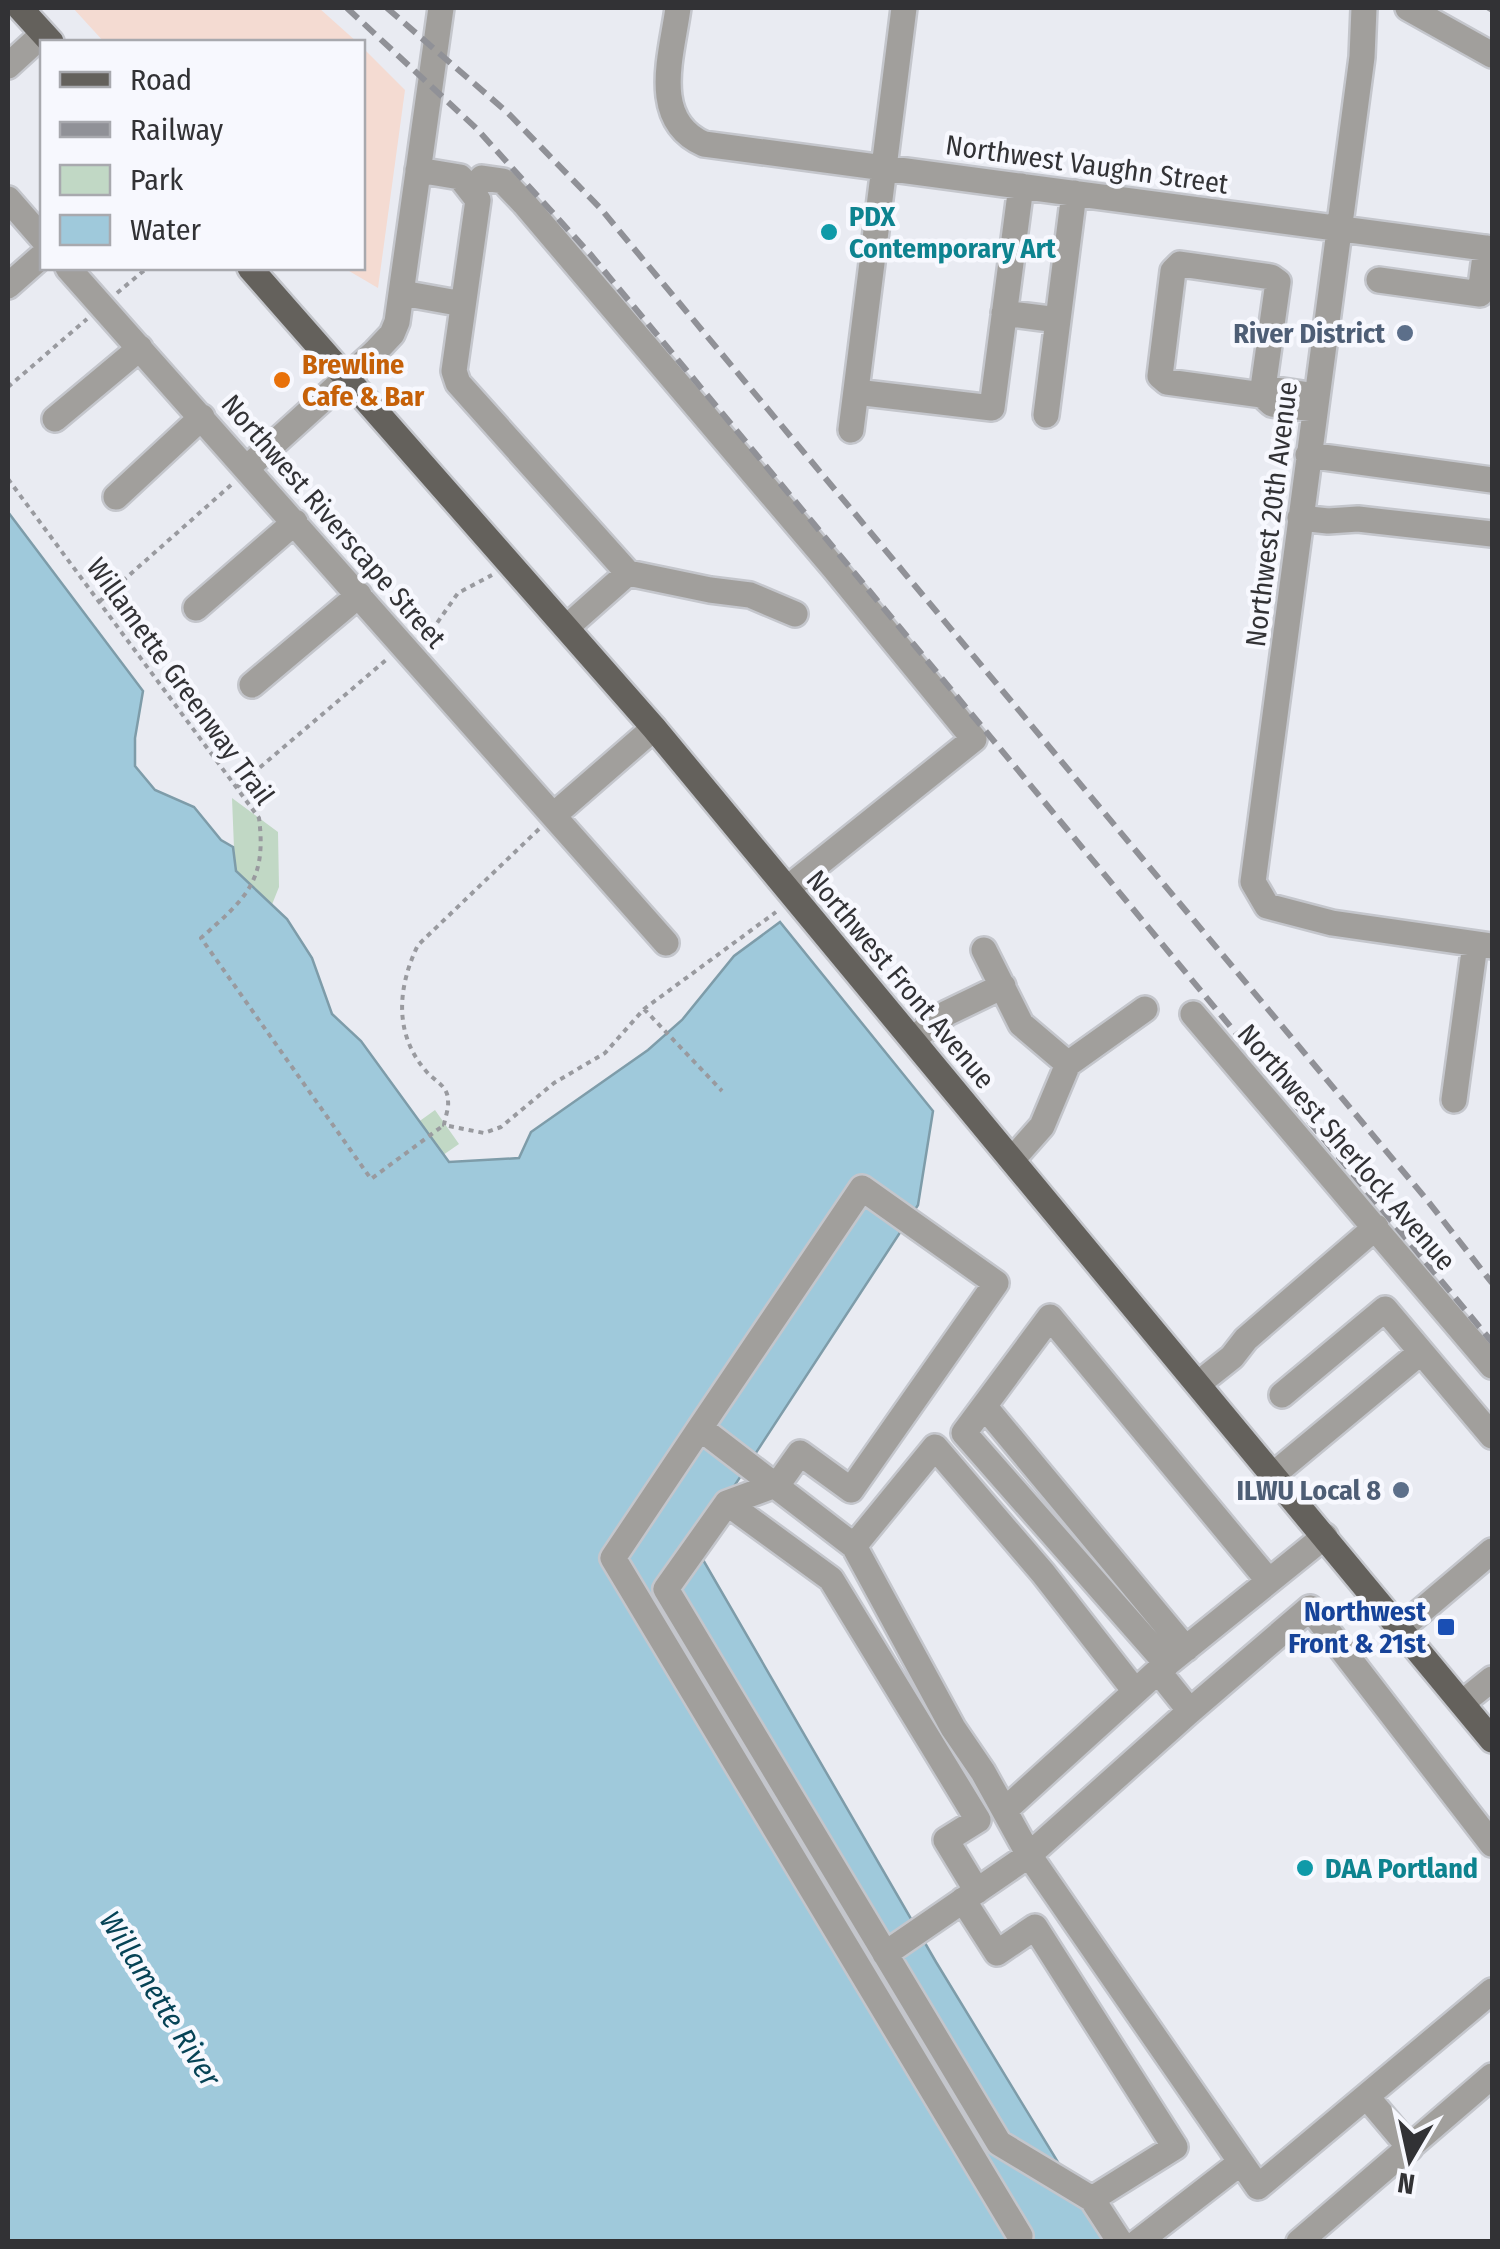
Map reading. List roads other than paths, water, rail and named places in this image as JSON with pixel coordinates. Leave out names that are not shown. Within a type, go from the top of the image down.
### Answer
[{"type":"main road","points":[[20,8],[47,38]]},
{"type":"main road","name":"Northwest Front Avenue","points":[[252,270],[654,728],[1492,1740]]},
{"type":"street","points":[[248,468],[392,334],[402,294],[441,8]]},
{"type":"street","name":"Northwest Vaughn Street","points":[[678,8],[667,92],[680,127],[693,139],[716,146],[1489,248]]},
{"type":"street","points":[[851,430],[904,8]]},
{"type":"street","name":"Northwest 20th Avenue","points":[[1364,8],[1362,58],[1253,882],[1267,906],[1332,923],[1484,945]]},
{"type":"street","points":[[1408,8],[1492,55]]},
{"type":"street","points":[[8,66],[40,43]]},
{"type":"street","points":[[418,170],[460,177],[478,200],[454,371],[458,383],[628,573],[750,595],[795,614]]},
{"type":"street","points":[[472,189],[482,178],[503,181],[524,203],[974,738],[873,818],[792,893]]},
{"type":"street","points":[[856,392],[992,408],[1021,186]]},
{"type":"street","points":[[1046,414],[1074,193]]},
{"type":"street","points":[[8,199],[40,236]]},
{"type":"street","points":[[1408,238],[1391,282],[1480,294],[1489,248]]},
{"type":"street","points":[[8,286],[40,258]]},
{"type":"street","points":[[1262,395],[1278,282],[1271,276],[1180,264],[1173,272],[1160,376],[1167,382],[1262,395],[1270,390],[1315,403]]},
{"type":"street","name":"Northwest Riverscape Street","points":[[70,270],[666,942]]},
{"type":"street","points":[[402,294],[463,304]]},
{"type":"street","points":[[1004,313],[1058,320]]},
{"type":"street","points":[[55,419],[140,348]]},
{"type":"street","points":[[116,497],[202,417]]},
{"type":"street","points":[[1308,455],[1492,480]]},
{"type":"street","points":[[1300,518],[1328,522],[1358,518],[1492,534]]},
{"type":"street","points":[[196,608],[295,522]]},
{"type":"street","points":[[567,626],[628,573]]},
{"type":"street","points":[[252,685],[358,595]]},
{"type":"street","points":[[554,814],[654,728]]},
{"type":"street","points":[[1454,1100],[1484,945]]},
{"type":"street","points":[[984,950],[1022,1024],[1068,1064]]},
{"type":"street","points":[[913,1039],[947,1013],[1002,986]]},
{"type":"street","points":[[1012,1160],[1042,1126],[1068,1064],[1145,1009]]},
{"type":"street","name":"Northwest Sherlock Avenue","points":[[1193,1014],[1492,1366]]},
{"type":"street","points":[[1020,2236],[612,1558],[862,1188],[996,1283],[851,1490],[800,1453],[778,1484],[726,1503],[666,1589],[999,2143],[1092,2198],[1120,2242]]},
{"type":"street","points":[[1198,1384],[1376,1226]]},
{"type":"street","points":[[1282,1395],[1386,1309],[1492,1436]]},
{"type":"street","points":[[1190,1711],[1170,1661],[964,1433],[1050,1317],[1268,1580]]},
{"type":"street","points":[[1274,1474],[1421,1352]]},
{"type":"street","points":[[700,1428],[854,1546],[953,1728],[1029,1855],[1258,2187],[1492,1990]]},
{"type":"street","points":[[854,1546],[935,1447],[1043,1572],[1135,1692]]},
{"type":"street","points":[[726,1503],[831,1579],[978,1820],[946,1840],[998,1953],[1035,1927],[1176,2147],[1092,2198]]},
{"type":"street","points":[[1005,1810],[1170,1661],[1324,1536]]},
{"type":"street","points":[[1400,1628],[1492,1551]]},
{"type":"street","points":[[885,1954],[1029,1855],[1310,1608],[1492,1844]]},
{"type":"street","points":[[1462,1703],[1492,1678]]},
{"type":"street","points":[[1315,2236],[1492,2076]]},
{"type":"street","points":[[1368,2096],[1410,2148]]},
{"type":"street","points":[[1138,2242],[1240,2164]]},
{"type":"street","points":[[1165,2221],[1181,2242]]},
{"type":"water","name":"Willamette River","points":[[8,512],[143,691],[135,766],[155,790],[194,807],[221,840],[233,847],[236,871],[287,919],[312,958],[332,1014],[361,1041],[449,1162],[519,1158],[531,1132],[648,1050],[682,1020],[734,956],[780,922],[933,1111],[918,1205],[695,1546],[936,1962],[1106,2241],[8,2241]]},
{"type":"railway","points":[[347,8],[476,128],[591,255],[1492,1342]]},
{"type":"railway","points":[[387,8],[507,112],[601,209],[1492,1283]]},
{"type":"place","name":"PDX Contemporary Art","points":[[829,232]]},
{"type":"place","name":"River District","points":[[1405,333]]},
{"type":"place","name":"Brewline Cafe & Bar","points":[[282,380]]},
{"type":"place","name":"ILWU Local 8","points":[[1401,1490]]},
{"type":"place","name":"Northwest Front & 21st","points":[[1446,1627]]},
{"type":"place","name":"DAA Portland","points":[[1305,1868]]}]
